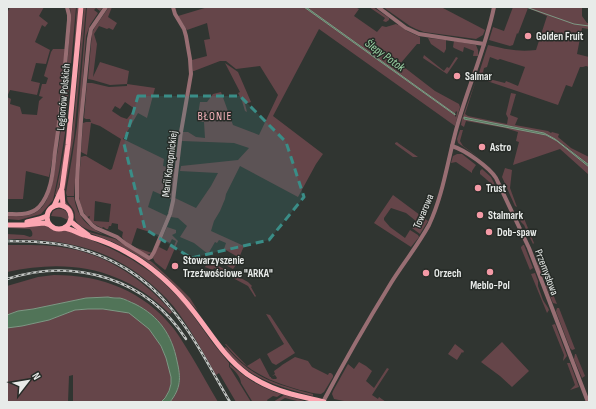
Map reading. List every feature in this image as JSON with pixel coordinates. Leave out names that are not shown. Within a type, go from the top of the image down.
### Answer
[{"type":"main road","name":"Legionów Polskich","points":[[63,206],[62,188],[70,127],[81,7]]},
{"type":"main road","name":"Legionów Polskich","points":[[54,206],[62,188]]},
{"type":"main road","points":[[51,226],[48,222],[47,216],[49,210],[57,205],[63,206],[69,211],[71,218],[69,224],[64,228]]},
{"type":"main road","points":[[20,225],[47,216]]},
{"type":"main road","points":[[70,221],[94,238]]},
{"type":"main road","points":[[7,225],[44,223],[57,229],[71,229],[127,252],[158,274],[184,299],[224,353],[231,361],[249,375],[264,384],[285,392],[323,402]]},
{"type":"street","points":[[7,214],[28,214],[34,211],[46,197],[52,177],[62,101],[69,20],[67,7]]},
{"type":"street","name":"Marii Konopnickiej","points":[[106,7],[92,29],[89,39],[76,199],[86,219],[95,227],[117,237],[149,258],[153,253],[174,201],[181,132],[191,74],[186,36],[184,29],[172,7]]},
{"type":"street","points":[[378,7],[406,28],[419,34],[484,44]]},
{"type":"street","name":"Towarowa","points":[[323,402],[375,308],[428,226],[436,208],[458,121],[484,44],[494,7]]},
{"type":"street","name":"Przemysłowa","points":[[452,146],[461,149],[493,173],[496,178],[532,257],[588,402]]},
{"type":"highlighted area","points":[[138,96],[240,96],[286,142],[304,197],[269,240],[191,258],[145,229],[124,144]]},
{"type":"shaded area","points":[[10,7],[44,7],[39,16],[48,23],[45,27],[42,25],[35,42],[50,50],[46,64],[36,63],[31,81],[40,83],[37,95],[10,90],[7,97],[7,13]]},
{"type":"shaded area","points":[[70,7],[76,7],[65,133],[53,200],[41,214],[19,220],[7,219],[7,216],[24,216],[35,213],[40,209],[47,199],[53,182],[64,104],[71,18]]},
{"type":"shaded area","points":[[77,7],[79,7],[71,91]]},
{"type":"shaded area","points":[[84,7],[86,7],[74,137],[64,196],[74,118]]},
{"type":"shaded area","points":[[87,7],[103,7],[100,11],[96,8],[94,10],[98,13],[90,25],[86,36],[74,196],[67,196],[66,193],[77,126]]},
{"type":"shaded area","points":[[109,7],[112,7],[108,17],[117,23],[113,30],[99,26],[94,34],[97,44],[93,77],[100,62],[129,71],[127,84],[110,85],[88,79],[92,33]]},
{"type":"shaded area","points":[[208,7],[304,7],[456,117],[456,111],[455,114],[306,7],[355,7],[359,9],[354,16],[377,32],[382,26],[386,27],[398,24],[407,31],[420,37],[420,44],[417,44],[400,64],[435,91],[459,104],[460,107],[455,126],[319,29],[273,116],[323,154],[298,197],[240,166],[226,194],[211,231],[244,246],[233,269],[220,262],[222,257],[234,263],[238,257],[224,249],[226,243],[219,240],[217,243],[215,242],[208,254],[194,243],[180,237],[187,226],[178,218],[171,217],[175,198],[196,208],[218,173],[180,171],[181,166],[238,160],[249,148],[234,143],[182,141],[183,132],[188,132],[196,137],[205,138],[204,122],[197,121],[200,102],[207,102],[213,94],[221,92],[233,125],[259,135],[278,95],[260,66],[236,69],[226,61],[220,61],[193,71],[192,60],[207,56],[204,40],[210,39],[207,23],[187,30],[178,16]]},
{"type":"shaded area","points":[[304,7],[306,7],[455,115]]},
{"type":"shaded area","points":[[369,7],[373,7],[389,18],[389,20],[386,22],[383,21],[385,18]]},
{"type":"shaded area","points":[[383,7],[441,7],[485,30],[483,35],[476,39],[424,32],[410,26]]},
{"type":"shaded area","points":[[513,7],[582,7],[582,16],[587,23],[589,23],[589,29],[582,28],[577,54],[589,57],[589,67],[580,67],[572,87],[566,85],[558,105],[487,81],[493,80],[505,83],[506,81],[518,86],[525,67],[490,57],[487,67],[484,68],[483,72],[486,77],[478,76],[488,45],[506,49],[529,51],[536,50],[547,16],[528,8],[513,45],[510,46],[489,40],[493,27],[504,31]]},
{"type":"shaded area","points":[[428,38],[446,40],[446,49],[444,53],[431,44]]},
{"type":"shaded area","points":[[454,41],[476,45],[478,56],[473,56],[474,51],[464,47],[463,52],[454,48]]},
{"type":"shaded area","points":[[53,49],[65,49],[57,133],[49,177],[26,171],[23,199],[7,199],[7,97],[11,99],[10,104],[20,107],[22,114],[37,115],[39,101],[43,97],[39,96],[42,84],[46,84],[48,78],[44,76],[51,52]]},
{"type":"shaded area","points":[[424,55],[444,71],[447,67],[449,68],[456,57],[458,58],[447,74],[423,58]]},
{"type":"shaded area","points":[[225,63],[238,72],[251,102],[245,104],[247,112],[245,111],[238,93],[240,92]]},
{"type":"shaded area","points":[[476,80],[465,114],[468,116],[507,124],[508,118],[506,114],[511,93],[516,94],[510,115],[518,118],[515,125],[559,134],[558,137],[571,148],[589,157],[589,165],[564,145],[550,136],[543,134],[562,144],[589,167],[589,175],[560,149],[513,165],[519,142],[516,141],[518,132],[505,128],[466,121],[464,127],[461,125]],"holes":[[[465,117],[543,134],[464,119]]]},
{"type":"shaded area","points":[[87,83],[109,87],[127,86],[127,84],[155,88],[147,118],[138,113],[123,139],[164,159],[163,166],[176,169],[171,199],[153,191],[148,207],[167,216],[159,235],[137,228],[131,246],[152,253],[147,255],[133,248],[124,240],[122,237],[123,232],[118,229],[118,224],[112,223],[108,229],[106,229],[89,220],[90,216],[87,217],[81,206],[79,194],[81,157],[86,156],[110,170],[112,169],[121,139],[100,126],[91,123],[87,155],[81,152],[83,123],[91,122],[90,119],[84,118]],"holes":[[[125,102],[135,109],[127,119],[112,111],[115,106],[120,109]],[[95,201],[111,204],[109,222],[94,221]]]},
{"type":"shaded area","points":[[69,110],[64,161],[57,196],[55,195],[60,172]]},
{"type":"shaded area","points":[[464,117],[544,133],[555,139],[589,165],[589,167],[557,141],[546,135],[464,119]]},
{"type":"shaded area","points":[[460,130],[463,130],[460,141],[463,146],[485,162],[458,143],[457,139]]},
{"type":"shaded area","points":[[397,142],[418,157],[413,157],[395,144]]},
{"type":"shaded area","points":[[462,154],[476,165],[472,173],[456,162],[451,163],[453,156]]},
{"type":"shaded area","points":[[505,168],[512,170],[510,188],[517,207],[515,206],[502,177]]},
{"type":"shaded area","points":[[482,169],[491,177],[495,185],[480,174]]},
{"type":"shaded area","points":[[393,195],[428,221],[420,234],[412,228],[416,221],[406,213],[391,208],[384,218],[390,227],[405,238],[410,230],[418,235],[419,237],[411,247],[374,223]]},
{"type":"shaded area","points":[[67,197],[74,197],[77,210],[83,220],[92,228],[103,234],[81,226],[75,220],[74,210],[68,202]]},
{"type":"shaded area","points":[[64,200],[72,209],[74,220],[77,224],[89,232],[115,239],[152,262],[190,298],[198,311],[163,274],[145,260],[113,242],[90,233],[75,224],[74,221],[72,212]]},
{"type":"shaded area","points":[[57,209],[66,211],[68,220],[61,217],[51,216],[53,211]]},
{"type":"shaded area","points":[[521,211],[534,243],[533,244],[524,225],[517,215]]},
{"type":"shaded area","points":[[43,225],[49,226],[52,230],[67,230],[110,248],[131,259],[155,275],[184,303],[229,363],[229,367],[251,402],[236,402],[219,373],[216,375],[191,332],[174,307],[157,289],[137,273],[104,254],[71,244],[28,239],[7,239],[7,234],[32,236],[30,229],[9,228]]},
{"type":"shaded area","points":[[167,227],[176,230],[176,233],[172,235],[178,241],[166,269],[165,270],[155,262],[153,258]],"holes":[[[162,239],[170,243],[172,239],[176,241],[174,246],[170,245],[167,251],[159,247]]]},
{"type":"shaded area","points":[[7,245],[64,247],[100,258],[127,272],[139,281],[172,312],[170,314],[152,298],[134,286],[115,277],[94,270],[52,266],[7,272]]},
{"type":"shaded area","points":[[523,245],[533,268],[530,270],[521,248]]},
{"type":"shaded area","points":[[539,258],[546,277],[544,278],[538,267]]},
{"type":"shaded area","points":[[209,260],[248,282],[252,286],[251,287],[256,296],[255,297],[248,286],[214,268],[213,270],[205,267]]},
{"type":"shaded area","points":[[535,273],[543,300],[549,310],[547,313],[531,274]]},
{"type":"shaded area","points":[[54,275],[89,278],[105,282],[136,295],[149,305],[177,332],[218,402],[170,402],[179,385],[180,377],[172,343],[162,326],[131,302],[121,298],[86,298],[18,311],[7,315],[7,286],[38,277]]},
{"type":"shaded area","points":[[547,282],[557,304],[553,303],[546,286]]},
{"type":"shaded area","points":[[108,297],[124,299],[151,314],[158,320],[168,335],[175,352],[179,378],[178,387],[170,402],[161,402],[169,391],[171,377],[161,346],[149,329],[129,313],[103,309],[75,310],[49,320],[7,328],[7,315],[18,311],[86,298]]},
{"type":"shaded area","points":[[557,308],[559,308],[575,349],[572,350],[570,348],[556,311]]},
{"type":"shaded area","points":[[75,310],[114,310],[129,313],[150,329],[164,352],[170,371],[170,387],[168,393],[161,402],[73,402],[73,375],[69,376],[68,402],[7,402],[7,328],[49,320]]},
{"type":"shaded area","points":[[266,314],[270,315],[295,353],[276,365],[272,363],[267,354],[284,344]]},
{"type":"shaded area","points":[[555,324],[567,356],[563,361],[564,355],[552,325]]},
{"type":"shaded area","points":[[502,342],[529,371],[512,387],[481,362]]},
{"type":"shaded area","points":[[225,344],[246,365],[233,353]]},
{"type":"shaded area","points":[[455,344],[464,351],[457,360],[448,354]]},
{"type":"shaded area","points":[[226,347],[236,358],[255,373],[287,387],[313,394],[313,396],[287,389],[264,380],[244,368],[224,348]]},
{"type":"shaded area","points":[[575,354],[585,376],[582,378],[574,359]]},
{"type":"shaded area","points":[[295,357],[308,361],[312,367],[328,375],[331,373],[333,375],[324,392],[321,394],[288,387],[268,379],[247,366],[260,358],[270,377],[276,379],[277,378],[275,375],[272,376],[275,374],[274,371]]},
{"type":"shaded area","points":[[359,362],[372,371],[366,381],[374,388],[387,368],[389,369],[372,395],[378,399],[379,397],[386,402],[349,402],[334,399],[332,394],[333,391],[348,364],[354,369]]},
{"type":"shaded area","points":[[567,363],[570,363],[579,387],[570,390],[575,385]]},
{"type":"shaded area","points":[[230,364],[241,374],[254,382],[281,394],[277,397],[273,396],[267,400],[268,402],[252,401],[237,374],[230,367]]},
{"type":"shaded area","points":[[284,395],[308,402],[285,398],[278,402],[273,402]]},
{"type":"waterway","points":[[526,7],[574,24],[589,26]]},
{"type":"railway","points":[[7,241],[40,242],[73,247],[101,256],[139,277],[160,296],[179,318],[195,341],[230,402]]},
{"type":"railway","points":[[7,279],[33,273],[58,271],[83,272],[107,278],[130,288],[151,301],[170,318],[186,339]]},
{"type":"place","name":"Golden Fruit","points":[[528,36]]},
{"type":"place","name":"Salmar","points":[[457,76]]},
{"type":"place","name":"Astro","points":[[482,147]]},
{"type":"place","name":"Trust","points":[[478,188]]},
{"type":"place","name":"Stalmark","points":[[480,215]]},
{"type":"place","name":"Dob-spaw","points":[[489,232]]},
{"type":"place","name":"Stowarzyszenie Trzeźwościowe \"ARKA\"","points":[[175,266]]},
{"type":"place","name":"Meblo-Pol","points":[[490,272]]},
{"type":"place","name":"Orzech","points":[[426,273]]},
{"type":"district","name":"BŁONIE","points":[[215,116]]},
{"type":"water label","name":"Ślepy Potok","points":[[385,55]]}]
